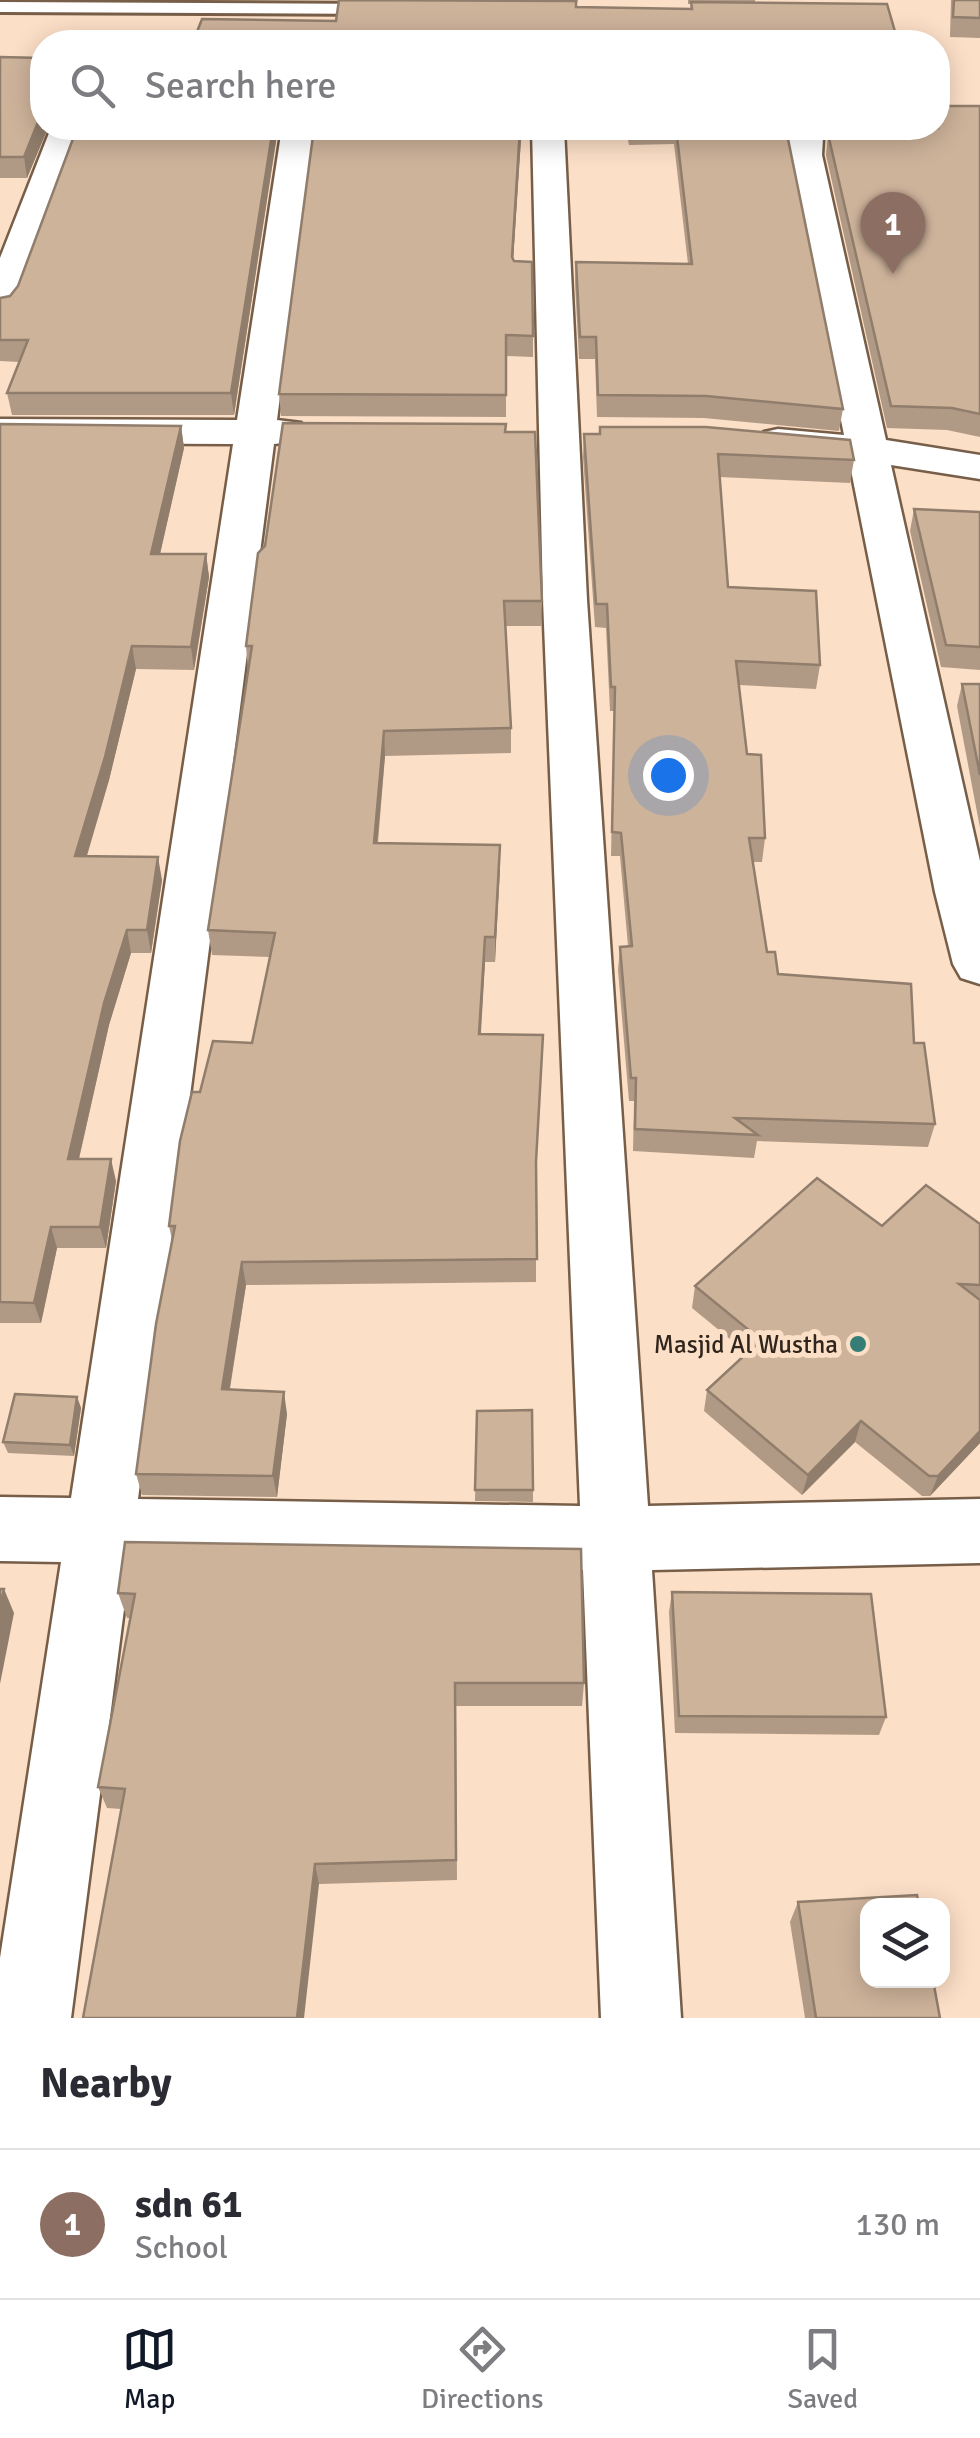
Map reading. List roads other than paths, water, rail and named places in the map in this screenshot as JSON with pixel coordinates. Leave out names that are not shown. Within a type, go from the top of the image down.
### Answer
[{"type":"street","points":[[0,306],[62,140]]},
{"type":"street","points":[[31,2018],[296,140]]},
{"type":"street","points":[[548,140],[556,432],[618,1539],[640,2018]]},
{"type":"street","points":[[806,140],[867,449],[941,686],[961,892],[980,964]]},
{"type":"street","points":[[0,431],[328,432]]},
{"type":"street","points":[[740,437],[867,449],[980,467]]},
{"type":"street","points":[[0,1528],[618,1539],[980,1531]]},
{"type":"lane","points":[[0,7],[289,4],[398,9]]},
{"type":"place","name":"sdn 61","points":[[893,274]]},
{"type":"place","name":"Masjid Al Wustha","points":[[858,1344]]}]
